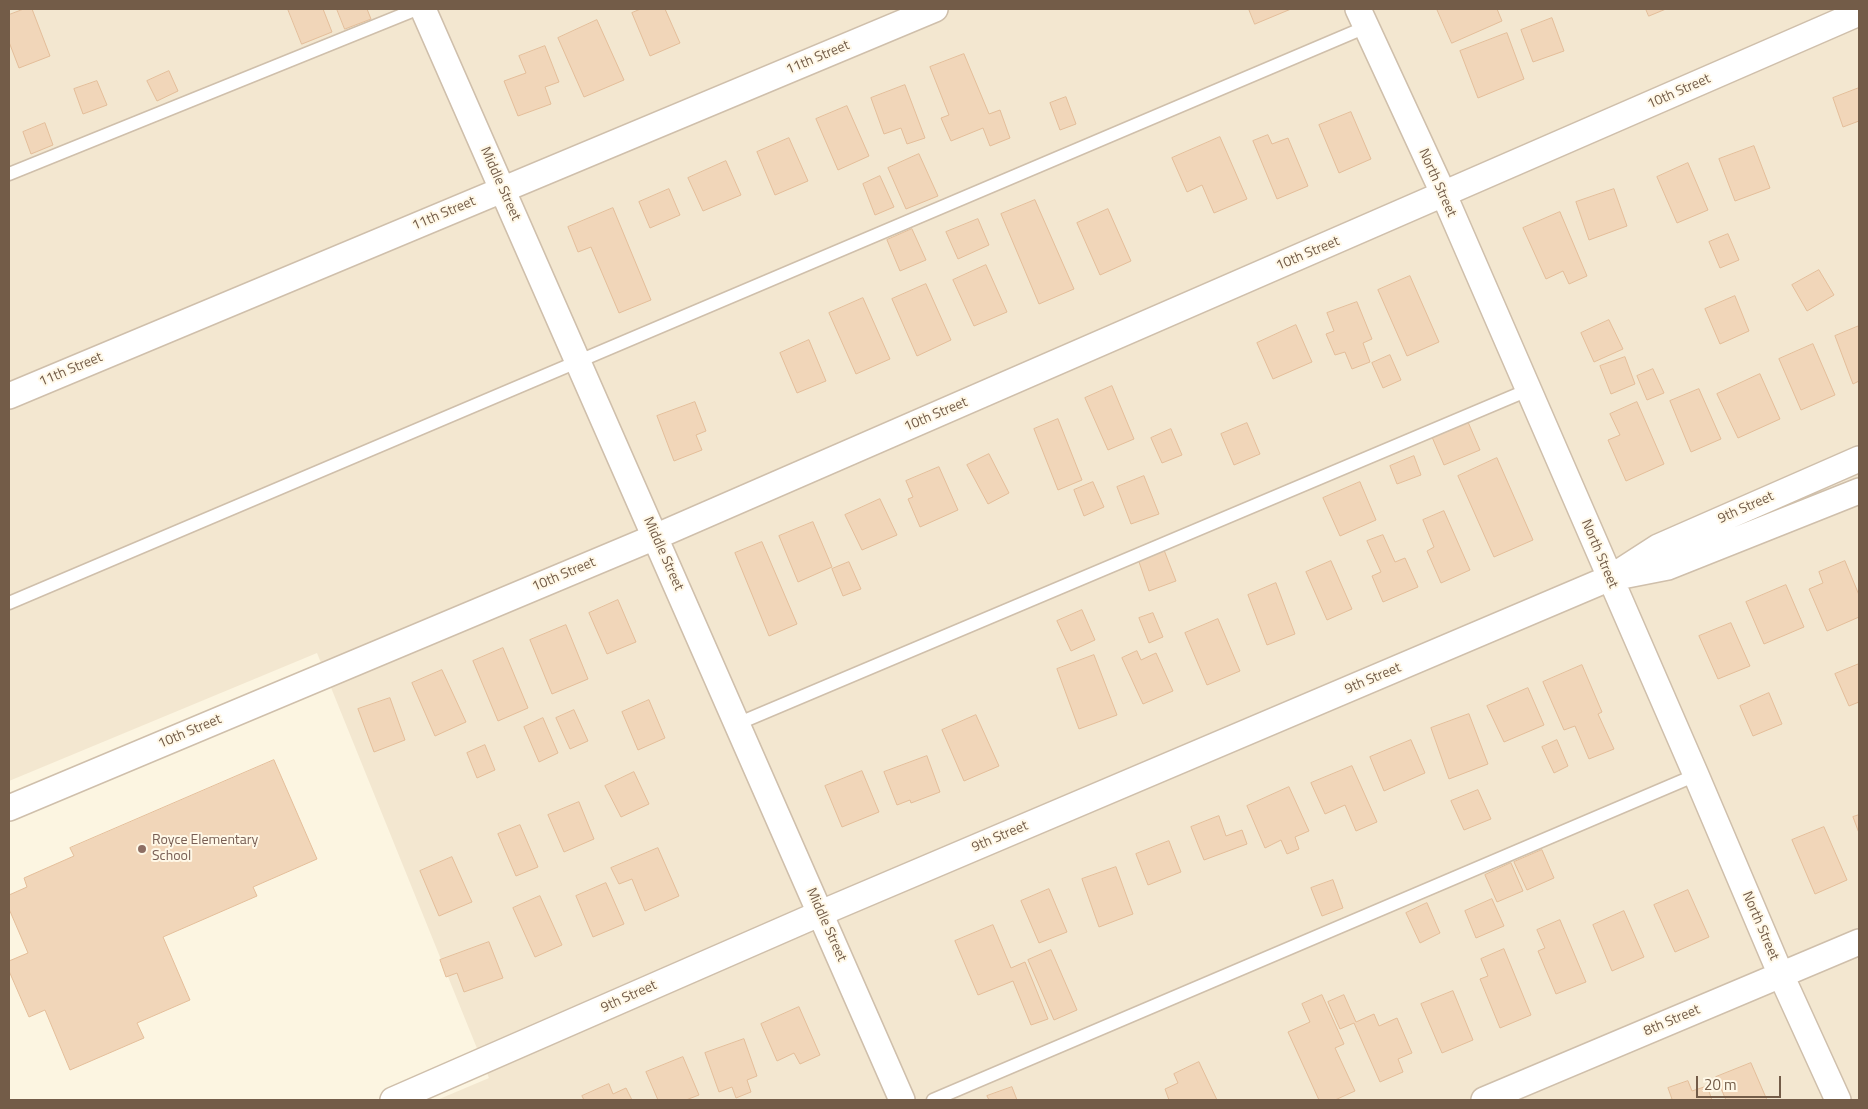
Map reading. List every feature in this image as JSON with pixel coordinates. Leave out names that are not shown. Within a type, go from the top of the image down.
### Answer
[{"type":"street","name":"Middle Street","points":[[423,9],[902,1100]]},
{"type":"street","name":"11th Street","points":[[9,396],[935,9]]},
{"type":"street","name":"10th Street","points":[[9,808],[655,537],[1444,196],[1859,13]]},
{"type":"street","name":"North Street","points":[[1362,18],[1444,196],[1781,975],[1838,1100]]},
{"type":"street","name":"9th Street","points":[[393,1100],[821,913],[1610,578],[1658,547],[1859,459]]},
{"type":"street","name":"9th Street","points":[[1610,578],[1668,567],[1859,491]]},
{"type":"street","name":"8th Street","points":[[1484,1100],[1859,942]]},
{"type":"lane","points":[[9,174],[417,9]]},
{"type":"lane","points":[[9,604],[577,363],[1362,18]]},
{"type":"lane","points":[[737,724],[1528,390]]},
{"type":"lane","points":[[933,1100],[1696,775]]},
{"type":"shaded area","points":[[9,9],[1859,9],[1859,1100],[437,1100],[489,1078],[317,653],[9,781]]},
{"type":"building","points":[[24,9],[32,9],[50,56],[19,68],[9,42],[9,15]]},
{"type":"building","points":[[288,9],[323,9],[332,32],[302,44]]},
{"type":"building","points":[[337,9],[367,9],[371,19],[345,29]]},
{"type":"building","points":[[641,9],[665,9],[680,43],[650,56],[632,13]]},
{"type":"building","points":[[1249,9],[1291,9],[1255,24]]},
{"type":"building","points":[[1437,9],[1497,9],[1502,21],[1452,43]]},
{"type":"building","points":[[1646,9],[1666,9],[1649,16]]},
{"type":"building","points":[[1552,18],[1564,51],[1533,62],[1521,30]]},
{"type":"building","points":[[597,20],[624,80],[584,97],[558,38]]},
{"type":"building","points":[[1507,33],[1524,79],[1478,98],[1460,51]]},
{"type":"building","points":[[545,46],[559,82],[545,87],[551,104],[518,116],[504,81],[526,73],[519,56]]},
{"type":"building","points":[[964,54],[989,114],[1000,110],[1010,138],[990,146],[983,128],[951,141],[941,118],[949,115],[930,67]]},
{"type":"building","points":[[169,71],[178,91],[157,101],[147,81]]},
{"type":"building","points":[[97,81],[107,105],[83,114],[74,89]]},
{"type":"building","points":[[905,85],[925,138],[907,144],[901,128],[884,134],[871,98]]},
{"type":"building","points":[[1859,88],[1859,121],[1843,127],[1833,98]]},
{"type":"building","points":[[1066,97],[1076,124],[1060,130],[1050,103]]},
{"type":"building","points":[[847,106],[869,156],[838,170],[816,119]]},
{"type":"building","points":[[1351,112],[1371,159],[1339,173],[1319,125]]},
{"type":"building","points":[[45,123],[53,145],[31,154],[23,132]]},
{"type":"building","points":[[1268,135],[1272,144],[1288,138],[1308,186],[1277,199],[1253,141]]},
{"type":"building","points":[[1220,137],[1247,199],[1214,213],[1202,185],[1187,192],[1172,158]]},
{"type":"building","points":[[789,138],[808,181],[775,195],[757,152]]},
{"type":"building","points":[[1754,146],[1770,188],[1735,201],[1719,159]]},
{"type":"building","points":[[919,154],[938,196],[906,209],[888,168]]},
{"type":"building","points":[[726,161],[741,195],[703,211],[688,178]]},
{"type":"building","points":[[1688,163],[1708,210],[1677,223],[1657,177]]},
{"type":"building","points":[[880,176],[894,207],[875,215],[863,184]]},
{"type":"building","points":[[669,189],[680,215],[650,228],[639,202]]},
{"type":"building","points":[[1614,189],[1627,226],[1589,240],[1576,202]]},
{"type":"building","points":[[1035,200],[1074,289],[1039,304],[1001,214]]},
{"type":"building","points":[[613,208],[651,300],[619,313],[591,247],[578,252],[568,227]]},
{"type":"building","points":[[1108,209],[1131,261],[1100,275],[1077,223]]},
{"type":"building","points":[[1560,212],[1587,276],[1569,284],[1563,271],[1546,279],[1523,228]]},
{"type":"building","points":[[978,219],[989,245],[958,259],[946,232]]},
{"type":"building","points":[[912,229],[926,260],[900,271],[887,240]]},
{"type":"building","points":[[1728,234],[1739,260],[1720,268],[1709,242]]},
{"type":"building","points":[[986,265],[1007,312],[974,326],[953,280]]},
{"type":"building","points":[[1819,270],[1834,295],[1807,311],[1792,285]]},
{"type":"building","points":[[1410,276],[1439,342],[1407,356],[1378,290]]},
{"type":"building","points":[[926,284],[951,340],[917,356],[892,299]]},
{"type":"building","points":[[1735,296],[1749,331],[1720,344],[1705,309]]},
{"type":"building","points":[[863,298],[890,359],[856,374],[829,313]]},
{"type":"building","points":[[1357,302],[1372,339],[1363,343],[1370,362],[1352,369],[1345,352],[1335,355],[1326,334],[1334,331],[1327,313]]},
{"type":"building","points":[[1609,320],[1623,349],[1594,362],[1581,333]]},
{"type":"building","points":[[1296,325],[1312,362],[1273,379],[1257,343]]},
{"type":"building","points":[[1859,326],[1859,381],[1853,384],[1835,336]]},
{"type":"building","points":[[809,340],[826,381],[797,393],[780,353]]},
{"type":"building","points":[[1813,344],[1835,395],[1801,410],[1779,359]]},
{"type":"building","points":[[1390,355],[1401,380],[1383,388],[1372,363]]},
{"type":"building","points":[[1625,357],[1635,384],[1611,394],[1600,366]]},
{"type":"building","points":[[1653,369],[1664,393],[1647,400],[1637,376]]},
{"type":"building","points":[[1760,374],[1780,419],[1738,438],[1717,394]]},
{"type":"building","points":[[1112,386],[1134,439],[1108,450],[1085,398]]},
{"type":"building","points":[[1699,389],[1721,439],[1691,452],[1670,401]]},
{"type":"building","points":[[695,402],[706,431],[696,435],[702,450],[674,461],[657,416]]},
{"type":"building","points":[[1637,402],[1664,464],[1626,481],[1608,440],[1620,435],[1610,414]]},
{"type":"building","points":[[1058,419],[1082,480],[1058,490],[1034,429]]},
{"type":"building","points":[[1468,422],[1480,450],[1444,465],[1432,437]]},
{"type":"building","points":[[1247,423],[1260,454],[1234,465],[1221,434]]},
{"type":"building","points":[[1171,429],[1182,455],[1162,463],[1151,438]]},
{"type":"building","points":[[989,454],[1009,493],[988,504],[967,465]]},
{"type":"building","points":[[1414,456],[1421,475],[1397,484],[1390,466]]},
{"type":"building","points":[[1497,458],[1533,540],[1494,557],[1458,476]]},
{"type":"building","points":[[939,467],[958,510],[920,527],[908,499],[913,497],[906,481]]},
{"type":"building","points":[[1144,476],[1159,514],[1131,524],[1117,487]]},
{"type":"building","points":[[1093,482],[1104,507],[1084,516],[1074,490]]},
{"type":"building","points":[[1360,482],[1376,520],[1340,536],[1323,498]]},
{"type":"building","points":[[880,499],[897,535],[862,550],[845,515]]},
{"type":"building","points":[[1444,511],[1470,570],[1441,583],[1427,551],[1434,547],[1423,520]]},
{"type":"building","points":[[813,522],[832,567],[798,582],[779,536]]},
{"type":"building","points":[[1383,535],[1395,562],[1405,558],[1418,587],[1383,602],[1372,576],[1381,572],[1367,541]]},
{"type":"building","points":[[762,542],[797,624],[769,636],[735,553]]},
{"type":"building","points":[[1164,550],[1176,581],[1149,591],[1138,559]]},
{"type":"building","points":[[1331,561],[1352,609],[1327,620],[1306,572]]},
{"type":"building","points":[[1845,561],[1859,595],[1859,617],[1827,631],[1809,589],[1823,583],[1819,572]]},
{"type":"building","points":[[849,562],[861,589],[843,596],[832,569]]},
{"type":"building","points":[[1276,583],[1295,634],[1267,645],[1248,595]]},
{"type":"building","points":[[1786,585],[1804,627],[1764,644],[1746,602]]},
{"type":"building","points":[[618,600],[636,642],[607,654],[589,613]]},
{"type":"building","points":[[1082,610],[1095,640],[1071,651],[1057,621]]},
{"type":"building","points":[[1153,613],[1163,637],[1149,643],[1139,618]]},
{"type":"building","points":[[1218,619],[1240,671],[1207,685],[1185,633]]},
{"type":"building","points":[[1731,623],[1750,666],[1718,679],[1699,636]]},
{"type":"building","points":[[566,625],[588,679],[552,694],[530,640]]},
{"type":"building","points":[[503,648],[528,708],[498,721],[473,661]]},
{"type":"building","points":[[1137,651],[1141,660],[1156,653],[1173,691],[1143,704],[1122,658]]},
{"type":"building","points":[[1094,655],[1117,715],[1079,729],[1057,669]]},
{"type":"building","points":[[1859,664],[1859,702],[1849,706],[1835,674]]},
{"type":"building","points":[[1582,665],[1602,712],[1598,714],[1614,749],[1589,759],[1575,726],[1564,730],[1543,682]]},
{"type":"building","points":[[442,670],[466,722],[435,736],[412,683]]},
{"type":"building","points":[[1528,688],[1544,725],[1504,742],[1487,706]]},
{"type":"building","points":[[1769,693],[1782,724],[1753,736],[1740,706]]},
{"type":"building","points":[[390,698],[405,740],[374,752],[358,709]]},
{"type":"building","points":[[649,700],[665,738],[638,750],[622,712]]},
{"type":"building","points":[[574,710],[588,741],[570,749],[556,718]]},
{"type":"building","points":[[1469,714],[1488,764],[1449,779],[1431,728]]},
{"type":"building","points":[[976,715],[999,766],[964,781],[942,730]]},
{"type":"building","points":[[543,718],[558,753],[539,762],[524,727]]},
{"type":"building","points":[[1411,740],[1425,773],[1384,791],[1370,757]]},
{"type":"building","points":[[1557,740],[1568,766],[1554,773],[1542,747]]},
{"type":"building","points":[[485,745],[495,770],[477,778],[467,753]]},
{"type":"building","points":[[927,756],[940,792],[911,803],[910,800],[897,805],[884,772]]},
{"type":"building","points":[[274,760],[317,859],[253,887],[257,896],[163,937],[190,1000],[137,1023],[144,1038],[70,1070],[45,1010],[29,1017],[9,971],[9,961],[28,953],[9,909],[9,895],[27,887],[24,878],[74,856],[70,848]]},
{"type":"building","points":[[1352,766],[1377,822],[1356,831],[1345,805],[1325,814],[1311,783]]},
{"type":"building","points":[[862,771],[879,812],[842,827],[825,786]]},
{"type":"building","points":[[634,772],[649,804],[621,817],[605,786]]},
{"type":"building","points":[[1289,787],[1309,831],[1295,837],[1299,849],[1287,854],[1281,840],[1265,848],[1247,806]]},
{"type":"building","points":[[1478,790],[1491,819],[1464,830],[1451,801]]},
{"type":"building","points":[[579,802],[594,839],[564,852],[548,815]]},
{"type":"building","points":[[1859,815],[1859,833],[1853,817]]},
{"type":"building","points":[[1219,816],[1226,836],[1242,830],[1247,844],[1204,860],[1191,827]]},
{"type":"building","points":[[520,825],[538,867],[516,876],[498,834]]},
{"type":"building","points":[[1824,827],[1847,880],[1815,894],[1792,840]]},
{"type":"building","points":[[1169,841],[1181,872],[1148,885],[1136,854]]},
{"type":"building","points":[[658,848],[679,896],[645,911],[632,879],[619,884],[611,868]]},
{"type":"building","points":[[1542,850],[1554,878],[1527,890],[1514,862]]},
{"type":"building","points":[[452,857],[472,902],[439,916],[420,871]]},
{"type":"building","points":[[1511,863],[1523,891],[1497,902],[1485,875]]},
{"type":"building","points":[[1116,867],[1133,914],[1099,927],[1082,879]]},
{"type":"building","points":[[1333,880],[1343,908],[1322,916],[1311,888]]},
{"type":"building","points":[[606,883],[624,924],[593,937],[576,896]]},
{"type":"building","points":[[1049,889],[1067,932],[1039,943],[1021,901]]},
{"type":"building","points":[[1688,890],[1709,937],[1675,952],[1654,905]]},
{"type":"building","points":[[540,896],[562,945],[535,957],[513,908]]},
{"type":"building","points":[[1492,899],[1504,926],[1476,938],[1465,911]]},
{"type":"building","points":[[1427,903],[1440,933],[1420,943],[1406,913]]},
{"type":"building","points":[[1624,911],[1644,957],[1612,971],[1593,925]]},
{"type":"building","points":[[1560,920],[1586,982],[1556,994],[1538,951],[1545,948],[1537,930]]},
{"type":"building","points":[[993,925],[1011,968],[1025,962],[1048,1019],[1031,1025],[1013,981],[978,995],[955,941]]},
{"type":"building","points":[[489,942],[503,978],[464,992],[457,973],[446,977],[440,960]]},
{"type":"building","points":[[1504,949],[1531,1015],[1500,1028],[1480,979],[1488,976],[1481,959]]},
{"type":"building","points":[[1051,950],[1077,1010],[1054,1020],[1028,960]]},
{"type":"building","points":[[1453,991],[1473,1040],[1442,1053],[1421,1004]]},
{"type":"building","points":[[1322,995],[1344,1044],[1335,1048],[1355,1091],[1335,1100],[1319,1100],[1288,1032],[1310,1022],[1302,1004]]},
{"type":"building","points":[[1344,995],[1356,1022],[1374,1014],[1379,1026],[1397,1018],[1412,1053],[1398,1059],[1403,1072],[1380,1082],[1354,1023],[1340,1029],[1328,1002]]},
{"type":"building","points":[[799,1007],[820,1055],[800,1064],[794,1053],[777,1061],[761,1024]]},
{"type":"building","points":[[744,1039],[757,1076],[747,1080],[751,1092],[736,1098],[732,1087],[719,1092],[705,1053]]},
{"type":"building","points":[[683,1057],[699,1095],[686,1100],[658,1100],[646,1072]]},
{"type":"building","points":[[1199,1062],[1217,1100],[1169,1100],[1165,1089],[1178,1083],[1174,1074]]},
{"type":"building","points":[[1751,1063],[1767,1100],[1726,1100],[1716,1077]]},
{"type":"building","points":[[1688,1081],[1692,1091],[1707,1086],[1712,1100],[1668,1100],[1672,1099],[1668,1088]]},
{"type":"building","points":[[609,1084],[613,1094],[626,1088],[632,1100],[584,1100],[582,1096]]},
{"type":"building","points":[[1012,1087],[1017,1100],[989,1100],[987,1096]]},
{"type":"place","name":"Royce Elementary School","points":[[142,849]]}]
